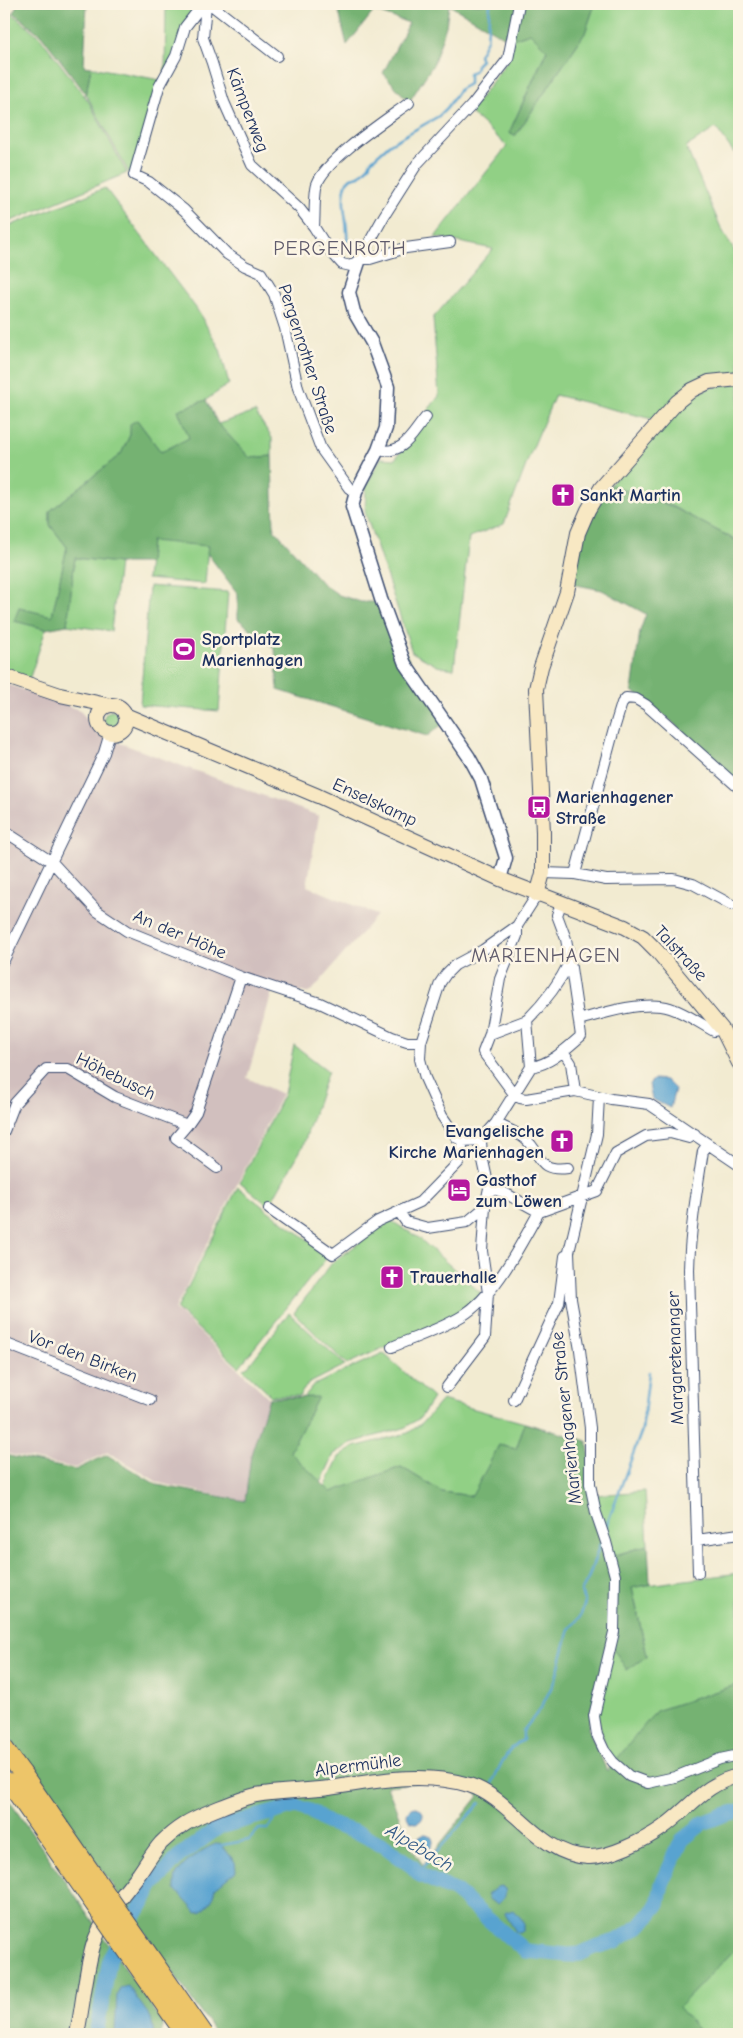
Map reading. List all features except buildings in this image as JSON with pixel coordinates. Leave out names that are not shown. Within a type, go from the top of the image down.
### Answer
[{"type":"highway","points":[[4,1748],[11,1777],[185,2034]]},
{"type":"highway","points":[[11,1777],[204,2034]]},
{"type":"main road","points":[[537,895],[543,873],[543,806],[536,689],[540,667],[567,592],[578,533],[588,510],[601,488],[677,402],[692,390],[709,382],[739,379]]},
{"type":"main road","name":"Enselskamp","points":[[4,676],[60,695],[119,706],[119,725]]},
{"type":"main road","name":"Enselskamp","points":[[60,695],[79,706],[97,721],[100,727],[119,725],[197,746],[318,796],[537,895]]},
{"type":"main road","points":[[97,721],[99,711],[107,705]]},
{"type":"main road","name":"Talstraße","points":[[537,895],[625,927],[643,937],[657,951],[722,1029],[735,1041],[739,1063]]},
{"type":"main road","name":"Alpermühle","points":[[77,2034],[85,1978],[94,1944],[106,1918],[161,1843],[186,1823],[221,1808],[255,1795],[421,1776],[471,1785],[491,1796],[539,1836],[556,1847],[573,1855],[589,1857],[611,1854],[648,1836],[662,1828],[710,1786],[728,1778],[739,1776]]},
{"type":"street","name":"Kämperweg","points":[[204,4],[203,38],[224,102],[252,165],[299,208],[326,246],[342,264],[351,266],[360,259]]},
{"type":"street","name":"Pergenrother Straße","points":[[204,4],[185,27],[176,56],[159,87],[134,175],[149,182],[184,210],[227,254],[245,266],[261,273],[274,294],[285,328],[298,388],[320,449],[349,488],[356,492]]},
{"type":"street","points":[[210,4],[277,56]]},
{"type":"street","points":[[500,879],[506,858],[481,779],[405,664],[381,599],[352,508],[356,492],[378,450],[386,428],[388,387],[372,343],[354,312],[349,292],[360,259],[384,216],[417,164],[472,105],[508,59],[519,4]]},
{"type":"street","points":[[314,227],[317,185],[330,166],[356,142],[409,103]]},
{"type":"street","points":[[360,259],[370,259],[406,248],[450,242]]},
{"type":"street","points":[[378,450],[396,451],[403,446],[426,416]]},
{"type":"street","points":[[574,874],[614,729],[622,703],[626,698],[631,697],[646,705],[739,788]]},
{"type":"street","points":[[4,960],[104,752],[119,725]]},
{"type":"street","name":"An der Höhe","points":[[4,831],[52,862],[97,911],[127,931],[241,977],[320,1004],[392,1037],[407,1042],[421,1042]]},
{"type":"street","points":[[543,873],[574,874],[606,880],[674,879],[693,884],[732,905]]},
{"type":"street","points":[[481,1140],[463,1141],[457,1138],[442,1116],[432,1098],[420,1059],[421,1042],[440,983],[446,974],[455,965],[483,950],[517,926],[537,895]]},
{"type":"street","points":[[531,1067],[541,1065],[563,1051],[581,1036],[566,940],[557,915],[561,904]]},
{"type":"street","points":[[517,926],[517,936],[500,979],[490,1034],[482,1052],[514,1094],[526,1099],[575,1091],[598,1097],[649,1104],[739,1165]]},
{"type":"street","points":[[490,1034],[527,1020],[542,1005],[561,980],[570,961]]},
{"type":"street","points":[[217,1168],[176,1138],[196,1112],[241,977]]},
{"type":"street","points":[[579,1020],[628,1007],[663,1006],[688,1015],[714,1031],[722,1029]]},
{"type":"street","points":[[447,1388],[485,1337],[488,1293],[482,1251],[485,1207],[489,1188],[482,1156],[481,1140],[496,1123],[531,1067],[527,1020]]},
{"type":"street","points":[[563,1051],[571,1063],[575,1091]]},
{"type":"street","name":"Höhebusch","points":[[4,1131],[15,1103],[46,1069],[68,1069],[114,1097],[187,1126]]},
{"type":"street","name":"Marienhagener Straße","points":[[598,1097],[597,1134],[569,1252],[571,1299],[590,1428],[590,1484],[596,1513],[606,1542],[614,1576],[614,1632],[594,1716],[597,1735],[604,1750],[613,1762],[629,1776],[648,1783],[675,1777],[720,1759],[739,1755]]},
{"type":"street","points":[[496,1123],[525,1138],[543,1164],[558,1170],[568,1168]]},
{"type":"street","points":[[392,1347],[463,1316],[488,1293],[507,1267],[539,1212],[597,1191],[616,1153],[646,1136],[670,1133],[689,1138],[695,1134]]},
{"type":"street","points":[[269,1209],[333,1254],[366,1229],[420,1202],[459,1162],[463,1141]]},
{"type":"street","name":"Margaretenanger","points":[[698,1573],[689,1270],[690,1240],[703,1151],[708,1144]]},
{"type":"street","points":[[489,1188],[503,1192],[539,1212]]},
{"type":"street","points":[[399,1212],[406,1222],[428,1228],[467,1222],[485,1207]]},
{"type":"street","name":"Marienhagener Straße","points":[[514,1400],[559,1304],[565,1256],[569,1252]]},
{"type":"street","name":"Vor den Birken","points":[[4,1343],[150,1400]]},
{"type":"street","points":[[697,1540],[739,1534]]},
{"type":"shaded area","points":[[4,683],[79,710],[92,724],[98,735],[319,816],[307,886],[377,915],[311,992],[272,992],[247,1078],[282,1094],[175,1309],[269,1398],[251,1455],[246,1501],[159,1483],[108,1452],[75,1468],[4,1453]]},
{"type":"green space","points":[[17,4],[87,4],[84,66],[91,67],[86,94],[42,36],[14,13]]},
{"type":"green space","points":[[166,4],[200,4],[165,73]]},
{"type":"green space","points":[[337,4],[595,4],[585,33],[515,136],[509,133],[547,50],[530,33],[509,40],[449,5],[446,26],[434,63],[409,102],[383,73],[409,23],[374,11],[347,45]]},
{"type":"green space","points":[[595,4],[739,4],[739,150],[734,153],[716,128],[686,147],[721,228],[739,259],[739,375],[704,380],[656,420],[555,395],[504,524],[469,537],[454,669],[437,666],[412,652],[365,512],[366,486],[381,458],[395,459],[428,417],[425,414],[439,396],[433,318],[493,249],[435,237],[507,146],[470,112],[508,60],[513,39],[530,33],[547,49],[509,133],[515,136],[585,33]]},
{"type":"green space","points":[[4,7],[40,37],[89,102],[127,173],[4,224]]},
{"type":"green space","points":[[91,67],[160,80],[133,173],[129,173],[86,94]]},
{"type":"green space","points":[[105,188],[196,308],[220,349],[229,384],[206,400],[178,410],[190,438],[161,452],[137,420],[131,424],[130,435],[121,454],[50,511],[50,525],[67,547],[52,617],[19,608],[15,621],[46,629],[29,680],[4,672],[4,228]]},
{"type":"green space","points":[[739,383],[739,542],[671,506],[610,485],[677,406],[708,388]]},
{"type":"green space","points":[[206,400],[218,424],[250,458],[272,456],[274,529],[323,584],[339,595],[361,602],[378,602],[443,724],[427,736],[278,690],[275,649],[238,619],[238,594],[207,553],[208,546],[151,541],[149,563],[119,563],[75,558],[67,625],[46,629],[14,621],[19,608],[52,616],[67,547],[50,525],[50,511],[121,454],[130,435],[130,424],[137,420],[161,452],[189,438],[178,410]]},
{"type":"green space","points":[[255,412],[272,438],[272,456],[250,458],[218,424]]},
{"type":"green space","points":[[610,485],[671,506],[739,542],[739,783],[662,713],[632,691],[640,631],[646,614],[602,590],[572,584],[582,536],[593,510]]},
{"type":"green space","points":[[151,540],[208,546],[205,584],[147,579]]},
{"type":"green space","points":[[75,558],[119,563],[111,631],[67,625]]},
{"type":"green space","name":"Sportplatz Marienhagen","points":[[149,586],[228,592],[219,711],[140,705]]},
{"type":"green space","points":[[112,711],[118,713],[120,719],[118,725],[112,727],[106,725],[104,719],[106,713]]},
{"type":"green space","points":[[294,1045],[328,1071],[303,1146],[269,1206],[240,1182],[284,1094]]},
{"type":"green space","points":[[238,1187],[329,1255],[239,1367],[177,1309]]},
{"type":"green space","points":[[390,1220],[419,1238],[482,1294],[461,1313],[347,1364],[294,1313],[332,1263]]},
{"type":"green space","points":[[289,1313],[345,1365],[308,1384],[299,1396],[271,1396],[243,1369],[249,1365]]},
{"type":"green space","points":[[383,1353],[433,1398],[420,1418],[404,1428],[351,1443],[334,1454],[321,1483],[290,1452],[317,1398],[304,1397],[314,1385]]},
{"type":"green space","points":[[318,1397],[290,1452],[331,1492],[401,1467],[442,1492],[472,1496],[499,1445],[516,1449],[525,1423],[587,1441],[607,1558],[648,1545],[650,1584],[632,1588],[647,1656],[627,1670],[609,1642],[588,1728],[607,1771],[656,1711],[739,1684],[739,1945],[679,2007],[700,2032],[699,2034],[216,2034],[4,1730],[4,1455],[75,1470],[107,1455],[157,1485],[245,1501],[251,1455],[269,1398]],"holes":[[[424,1782],[473,1791],[479,1796],[423,1865],[411,1847],[387,1786]]]},
{"type":"green space","points":[[442,1400],[525,1423],[516,1449],[499,1445],[473,1496],[442,1492],[401,1467],[331,1493],[325,1487],[339,1457],[354,1447],[408,1433],[422,1423]]},
{"type":"green space","points":[[645,1491],[648,1545],[612,1556],[595,1495]]},
{"type":"green space","points":[[739,1573],[739,1684],[656,1711],[616,1762],[606,1748],[597,1716],[613,1647],[647,1656],[632,1587]]},
{"type":"green space","points":[[4,1793],[163,2023],[160,2034],[4,2034]]},
{"type":"green space","points":[[739,1945],[739,2034],[699,2034],[700,2032],[678,2007]]},
{"type":"water","points":[[654,1079],[666,1080],[675,1089],[670,1108],[652,1099],[649,1084]]},
{"type":"water","points":[[412,1807],[418,1807],[423,1812],[421,1821],[412,1823],[407,1818],[407,1812]]},
{"type":"water","points":[[422,1834],[428,1834],[433,1839],[431,1848],[422,1850],[417,1845],[417,1839]]},
{"type":"water","points":[[220,1843],[235,1862],[236,1871],[215,1888],[212,1900],[203,1911],[196,1912],[175,1889],[176,1876],[183,1866],[195,1856],[208,1847]]},
{"type":"water","points":[[501,1886],[505,1889],[505,1894],[504,1898],[497,1904],[490,1900],[487,1895]]},
{"type":"water","points":[[514,1910],[524,1922],[524,1930],[520,1933],[516,1932],[505,1914]]},
{"type":"water","points":[[128,1986],[151,2018],[154,2034],[115,2034],[117,1995],[120,1988]]},
{"type":"waterway","points":[[347,243],[344,205],[347,182],[351,178],[359,176],[369,166],[371,161],[390,144],[439,116],[460,89],[469,84],[469,74],[475,70],[476,65],[481,60],[479,55],[487,40],[490,4]]},
{"type":"waterway","points":[[606,1527],[642,1430],[649,1372]]},
{"type":"waterway","points":[[491,1786],[507,1754],[523,1740],[523,1731],[541,1708],[556,1678],[569,1629],[580,1617],[585,1603],[581,1592],[588,1579],[600,1544]]},
{"type":"waterway","points":[[415,1869],[423,1867],[480,1803]]},
{"type":"waterway","name":"Alpebach","points":[[96,2034],[110,1958],[153,1885],[178,1857],[219,1827],[296,1806],[310,1811],[328,1823],[361,1834],[383,1845],[413,1867],[420,1875],[455,1891],[525,1951],[569,1955],[580,1954],[616,1941],[641,1925],[658,1904],[662,1884],[682,1840],[703,1823],[739,1811]]},
{"type":"waterway","points":[[222,1845],[249,1840],[259,1829],[268,1829],[274,1819],[285,1813],[287,1808]]},
{"type":"place","name":"Sankt Martin","points":[[563,495]]},
{"type":"place","name":"Sportplatz Marienhagen","points":[[184,649]]},
{"type":"place","name":"Marienhagener Straße","points":[[539,807]]},
{"type":"place","name":"Evangelische Kirche Marienhagen","points":[[562,1141]]},
{"type":"place","name":"Gasthof zum Löwen","points":[[459,1190]]},
{"type":"place","name":"Trauerhalle","points":[[392,1277]]},
{"type":"district","name":"PERGENROTH","points":[[340,248]]},
{"type":"district","name":"MARIENHAGEN","points":[[546,955]]}]
